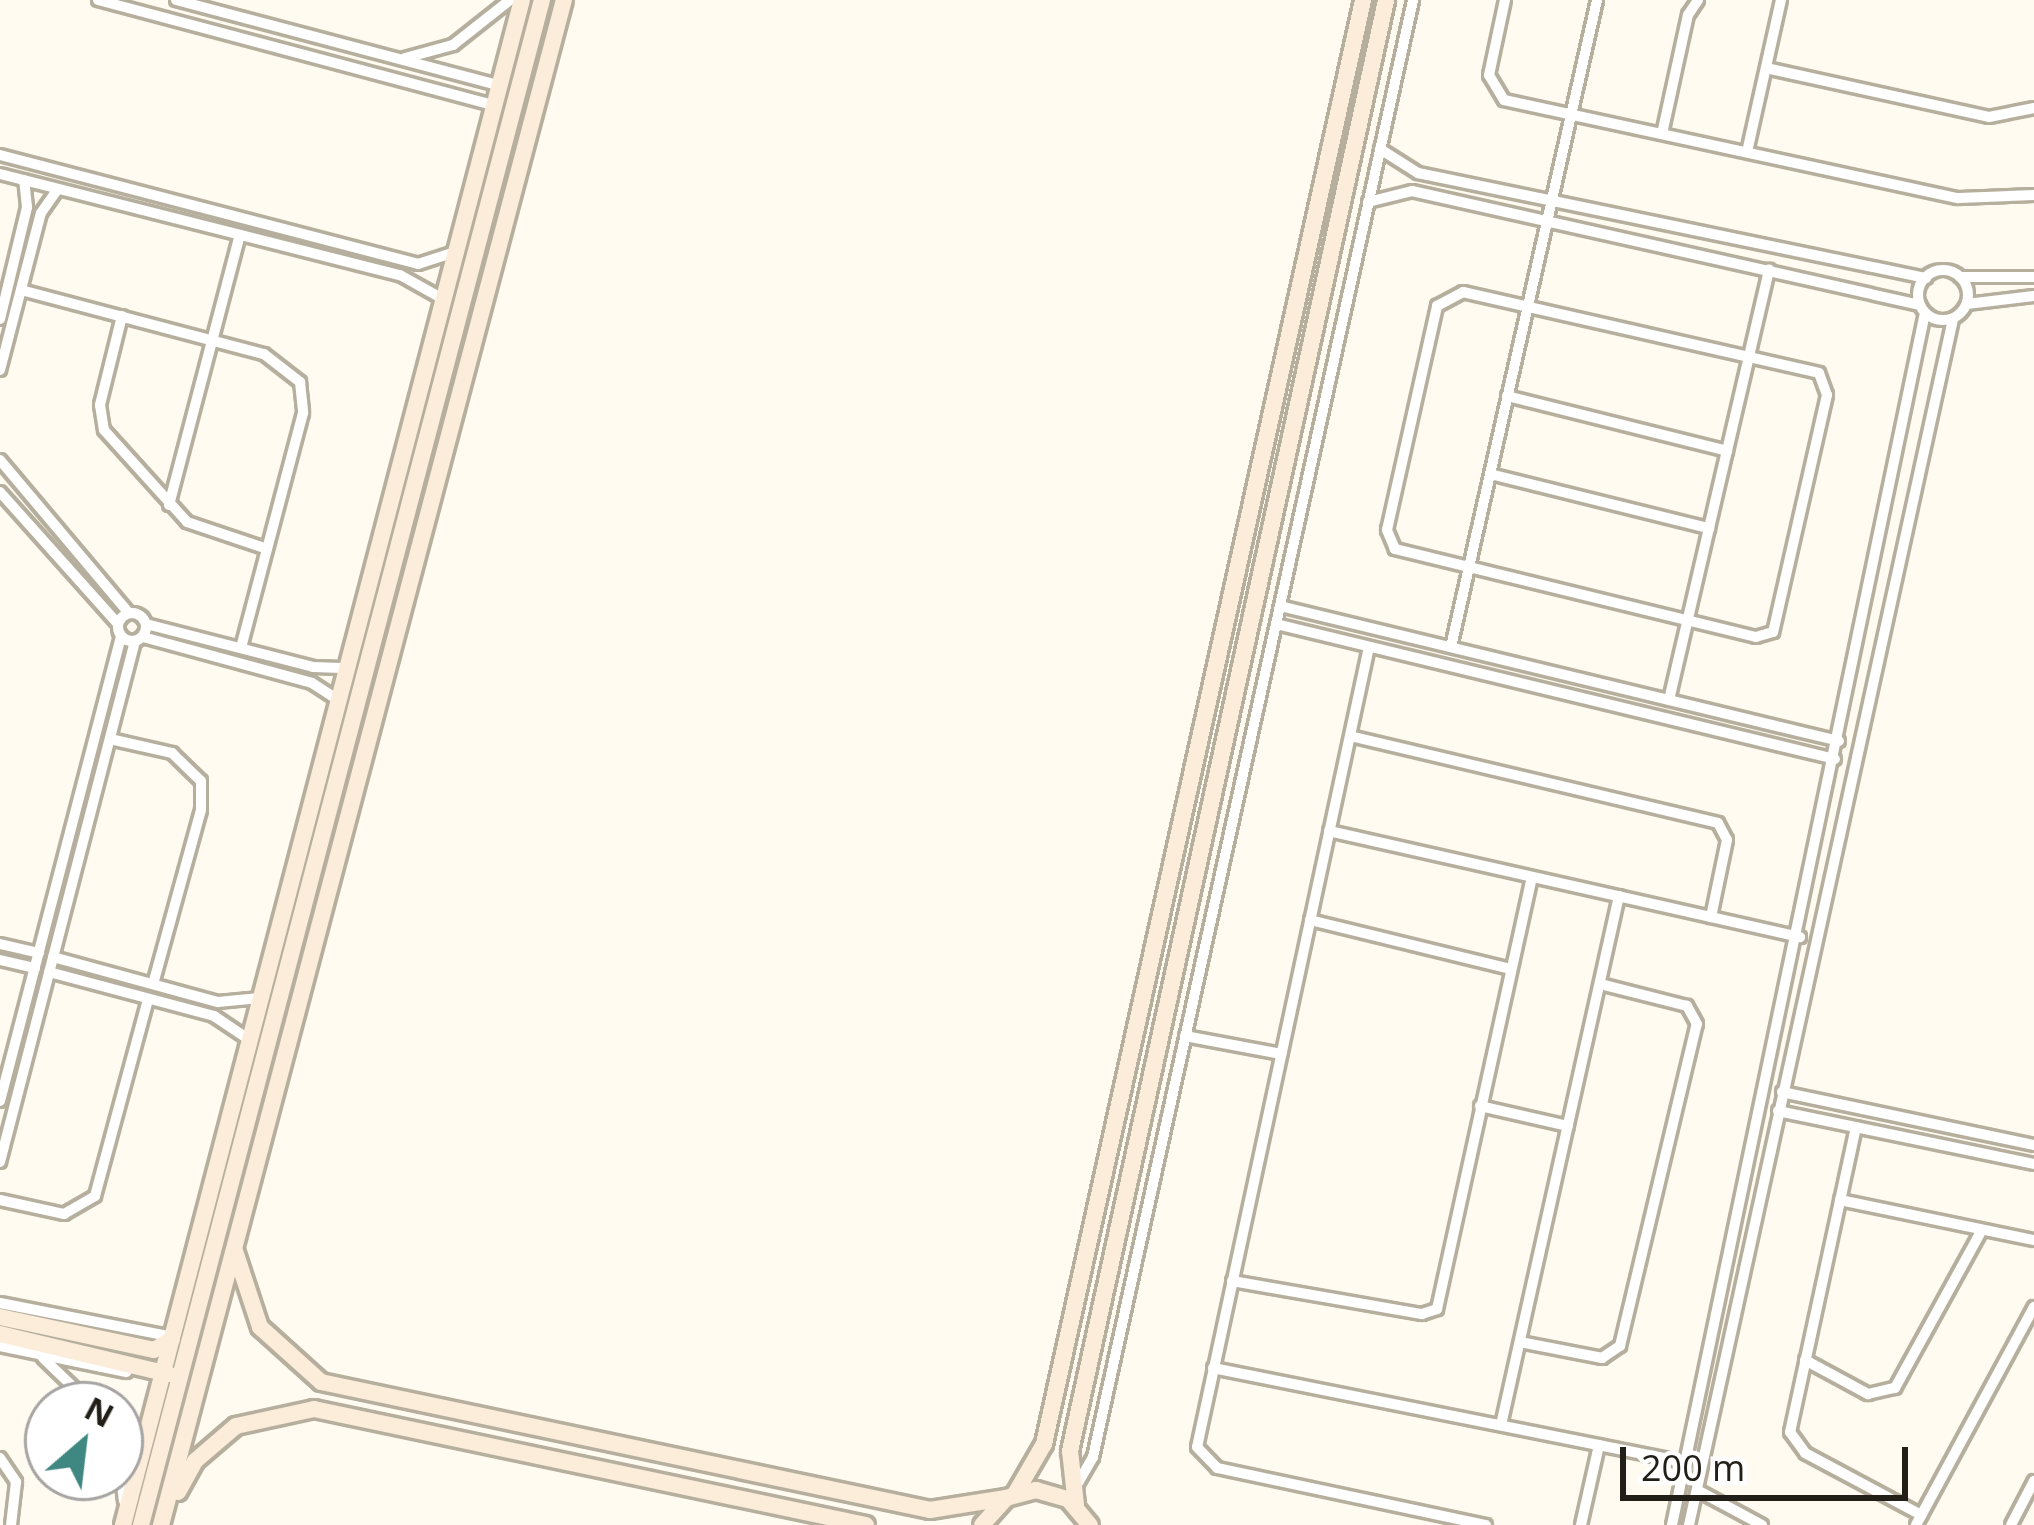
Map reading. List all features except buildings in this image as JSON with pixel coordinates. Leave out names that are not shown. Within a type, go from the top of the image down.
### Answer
[{"type":"street","points":[[98,0],[495,106]]},
{"type":"street","points":[[176,0],[509,88]]},
{"type":"street","points":[[399,58],[453,45],[510,0]]},
{"type":"street","points":[[141,1525],[176,1392],[181,1339],[251,1041],[445,300],[458,280],[457,250],[495,106],[509,88],[522,0]]},
{"type":"street","points":[[123,1525],[162,1374],[181,1339],[509,88],[542,0]]},
{"type":"street","points":[[161,1525],[564,0]]},
{"type":"street","points":[[982,1525],[1010,1496],[1044,1444],[1363,0]]},
{"type":"street","points":[[1090,1524],[1074,1499],[1070,1451],[1386,0]]},
{"type":"street","points":[[1074,1499],[1093,1456],[1413,0]]},
{"type":"street","points":[[1505,0],[1489,75],[1495,92],[1571,114],[1959,198],[2034,195]]},
{"type":"street","points":[[1451,647],[1597,0]]},
{"type":"street","points":[[1662,134],[1698,0]]},
{"type":"street","points":[[1747,152],[1780,0]]},
{"type":"street","points":[[1766,68],[1989,117],[2034,108]]},
{"type":"street","points":[[439,91],[444,71]]},
{"type":"street","points":[[1380,149],[1418,173],[1926,278],[1940,271],[1960,277],[2034,278]]},
{"type":"street","points":[[0,155],[418,264],[457,250]]},
{"type":"street","points":[[0,173],[400,275],[445,300]]},
{"type":"street","points":[[0,370],[10,287],[27,207],[24,180]]},
{"type":"street","points":[[0,319],[41,213],[58,189]]},
{"type":"street","points":[[1368,202],[1412,191],[1769,269],[1953,319]]},
{"type":"street","points":[[169,505],[240,235]]},
{"type":"street","points":[[1669,700],[1769,269]]},
{"type":"street","points":[[1960,277],[1967,304]]},
{"type":"street","points":[[1672,1525],[1839,741],[1926,278]]},
{"type":"street","points":[[10,287],[279,359],[300,382],[303,413],[242,649]]},
{"type":"street","points":[[1456,291],[1528,305],[1814,369],[1827,389],[1781,616],[1773,632],[1756,637],[1404,555],[1388,535],[1440,300],[1456,291]]},
{"type":"street","points":[[1689,1525],[1953,319],[1967,304],[2034,296]]},
{"type":"street","points":[[122,316],[99,418],[169,505],[210,535],[267,549]]},
{"type":"street","points":[[1508,396],[1726,451]]},
{"type":"street","points":[[0,460],[129,613],[146,624],[242,649],[349,668]]},
{"type":"street","points":[[1490,474],[1709,528]]},
{"type":"street","points":[[0,492],[119,630],[312,683],[340,701]]},
{"type":"street","points":[[1280,606],[1839,741]]},
{"type":"street","points":[[0,1101],[4,1070],[39,953],[119,630],[129,613]]},
{"type":"street","points":[[0,1162],[110,739],[146,624]]},
{"type":"street","points":[[1276,624],[1835,759]]},
{"type":"street","points":[[1370,647],[1197,1447],[1208,1465],[1486,1525]]},
{"type":"street","points":[[1350,736],[1718,823],[1727,840],[1711,917]]},
{"type":"street","points":[[110,739],[172,753],[201,781],[201,810],[153,984]]},
{"type":"street","points":[[1330,831],[1814,941]]},
{"type":"street","points":[[1232,1281],[1434,1312],[1532,877]]},
{"type":"street","points":[[1501,1425],[1619,896]]},
{"type":"street","points":[[1310,920],[1511,969]]},
{"type":"street","points":[[0,944],[39,953]]},
{"type":"street","points":[[53,957],[218,1002],[263,997]]},
{"type":"street","points":[[0,960],[35,968]]},
{"type":"street","points":[[50,972],[214,1016],[251,1041]]},
{"type":"street","points":[[1520,1342],[1602,1358],[1618,1350],[1697,1024],[1687,1006],[1600,984]]},
{"type":"street","points":[[0,1200],[64,1214],[95,1196],[148,999]]},
{"type":"street","points":[[214,1016],[218,1002]]},
{"type":"street","points":[[1185,1036],[1281,1054]]},
{"type":"street","points":[[1782,1092],[2034,1145]]},
{"type":"street","points":[[1480,1106],[1568,1126]]},
{"type":"street","points":[[1778,1111],[2034,1164]]},
{"type":"street","points":[[1856,1127],[1790,1426],[1794,1444],[1918,1520],[2034,1307]]},
{"type":"street","points":[[1840,1200],[2034,1240]]},
{"type":"street","points":[[1805,1360],[1868,1394],[1895,1388],[1982,1230]]},
{"type":"street","points":[[234,1246],[260,1328],[298,1368],[335,1385],[946,1518],[1010,1496],[1047,1491],[1074,1499]]},
{"type":"street","points":[[0,1303],[181,1339]]},
{"type":"street","points":[[2,1336],[119,1351],[154,1350],[181,1339]]},
{"type":"street","points":[[2,1336],[35,1354],[65,1381]]},
{"type":"street","points":[[119,1351],[162,1374],[176,1392]]},
{"type":"street","points":[[35,1354],[162,1374]]},
{"type":"street","points":[[1213,1368],[1685,1462]]},
{"type":"street","points":[[326,1411],[324,1396],[335,1385]]},
{"type":"street","points":[[161,1525],[195,1461],[225,1434],[274,1412],[326,1411],[866,1525]]},
{"type":"street","points":[[1581,1525],[1599,1445]]},
{"type":"street","points":[[0,1458],[17,1489],[10,1525]]},
{"type":"street","points":[[2011,1525],[2034,1481]]},
{"type":"street","points":[[1697,1490],[1762,1525]]}]
